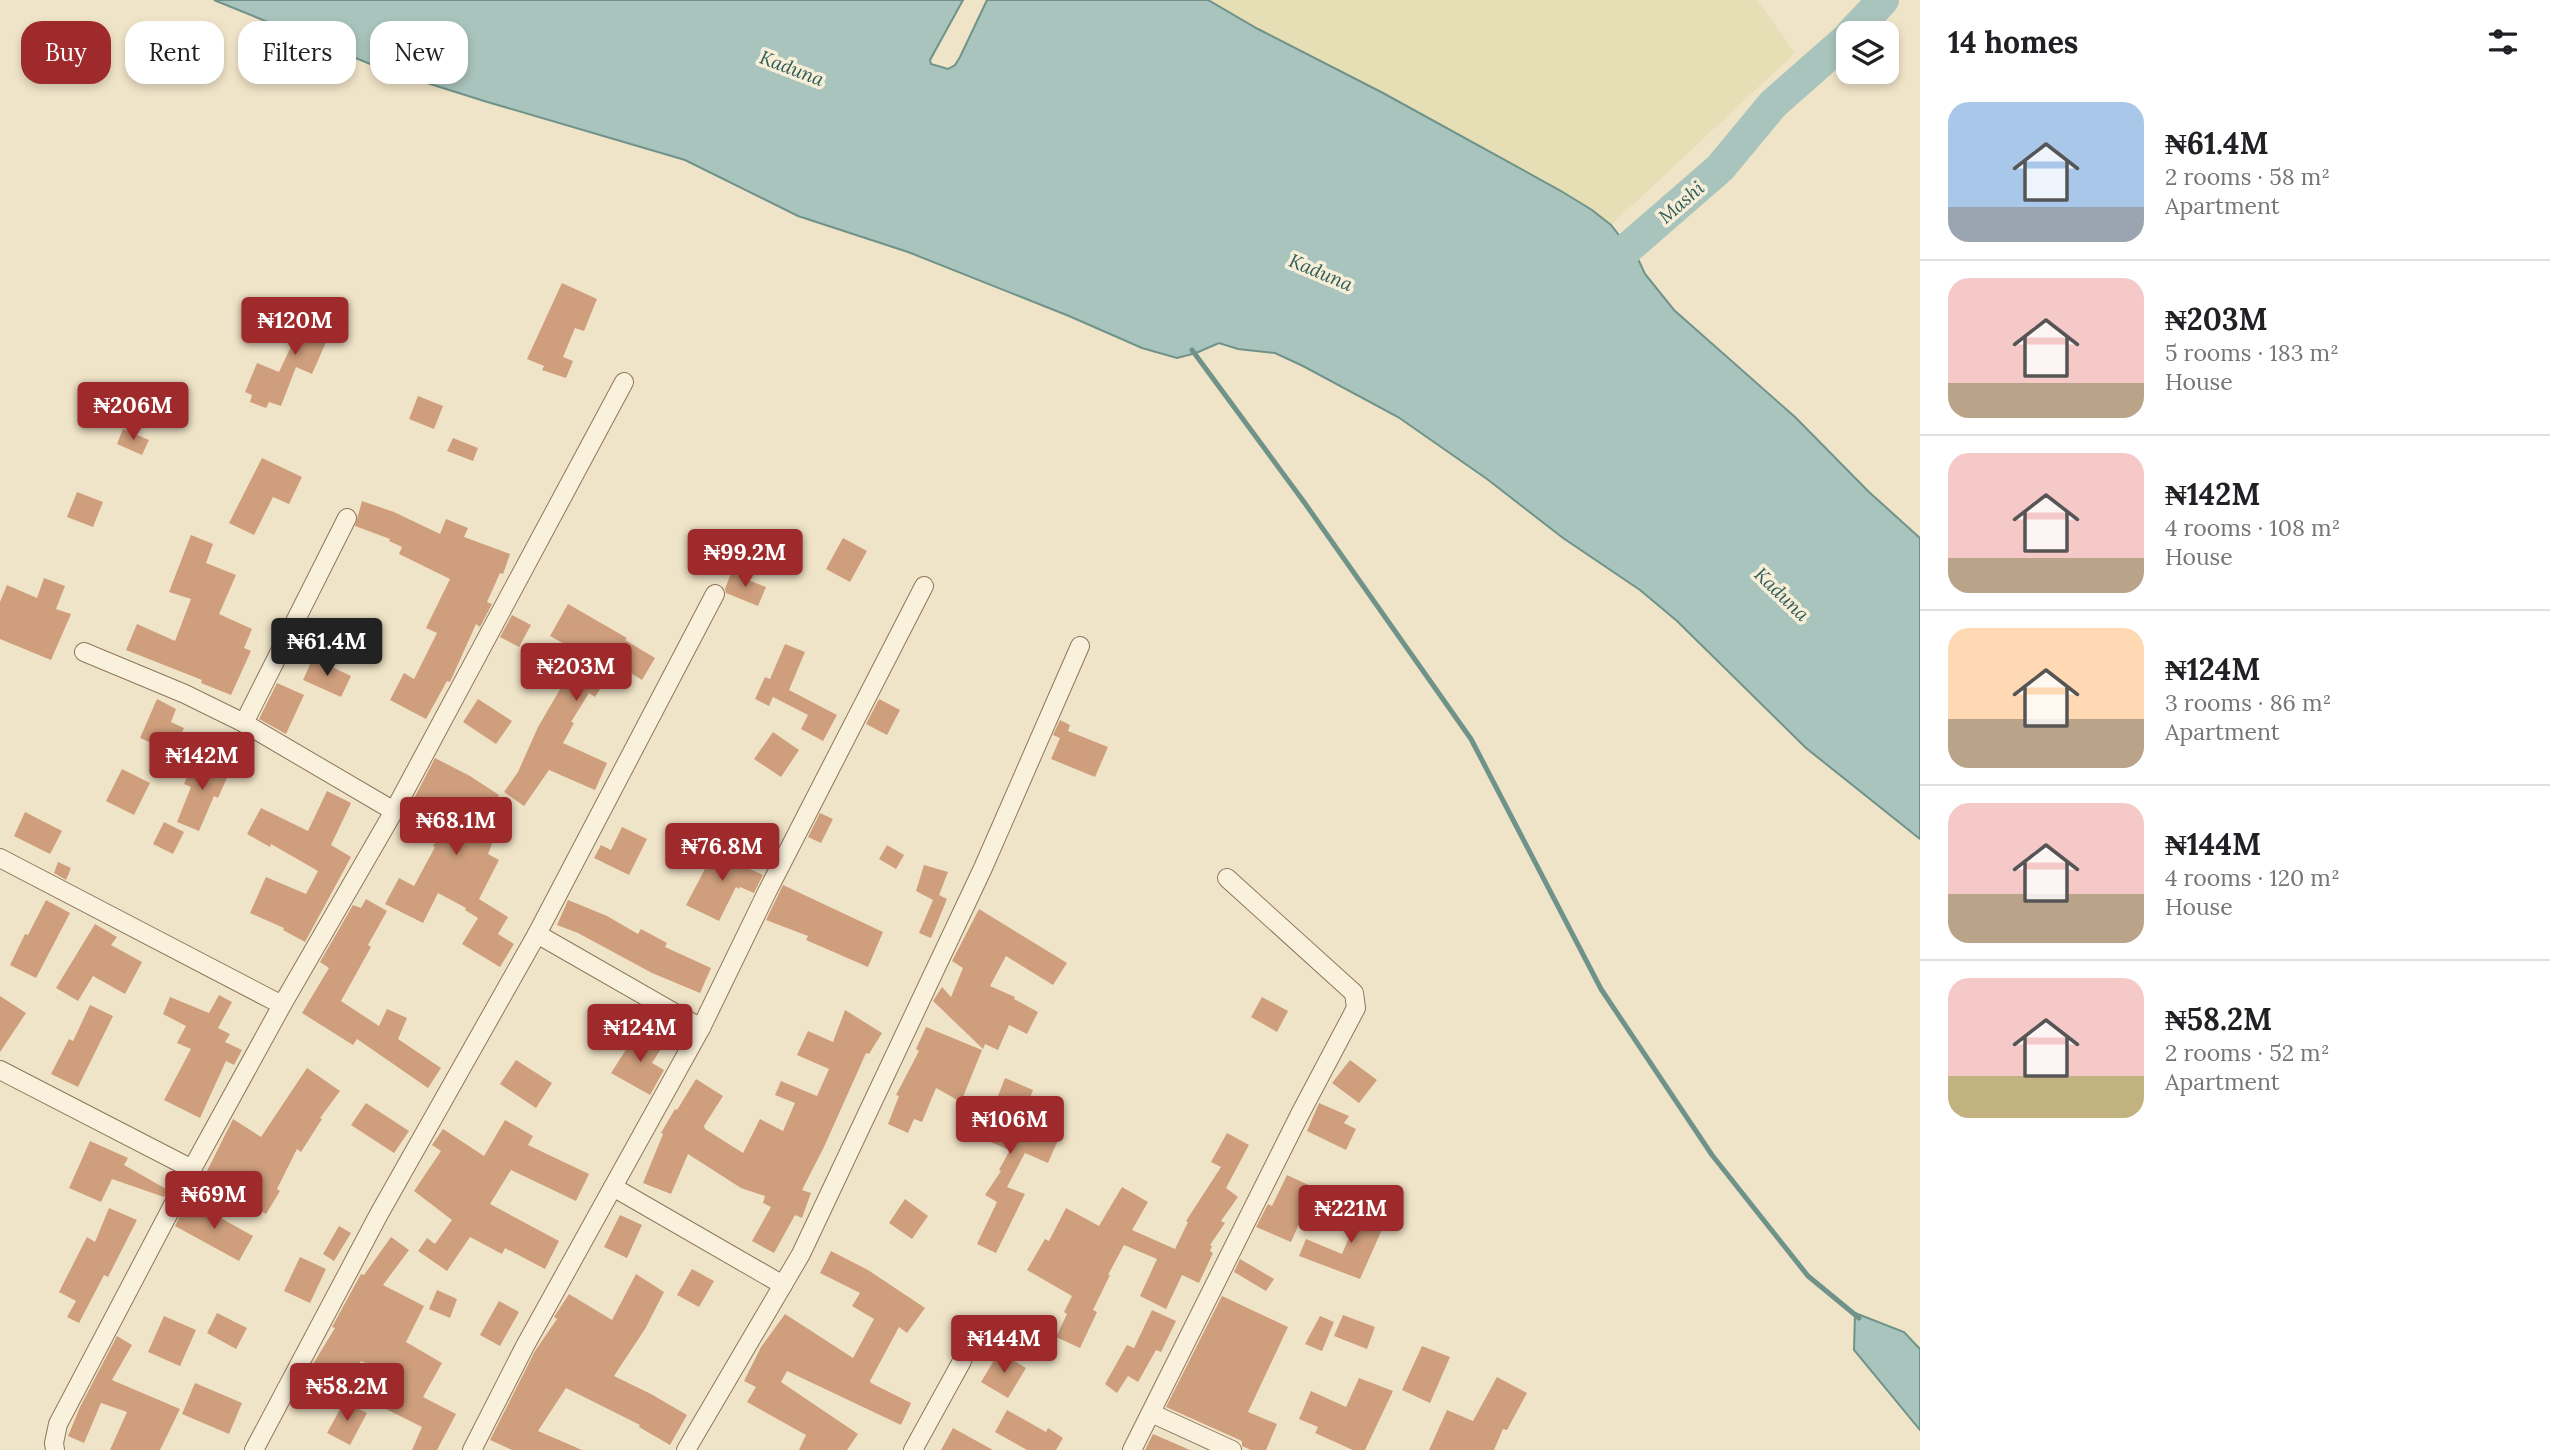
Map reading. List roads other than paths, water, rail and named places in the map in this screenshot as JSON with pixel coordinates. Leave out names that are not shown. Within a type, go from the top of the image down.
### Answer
[{"type":"street","points":[[55,1450],[58,1424],[192,1169],[282,1005],[394,811],[624,382]]},
{"type":"street","points":[[244,723],[347,518]]},
{"type":"street","points":[[472,1450],[525,1346],[701,1028],[773,880],[924,586]]},
{"type":"street","points":[[254,1450],[379,1214],[537,934],[715,594]]},
{"type":"street","points":[[686,1450],[801,1254],[983,868],[1080,646]]},
{"type":"street","points":[[84,652],[184,694],[244,723],[394,811]]},
{"type":"street","points":[[0,858],[282,1005]]},
{"type":"street","points":[[1132,1450],[1356,1008],[1354,993],[1227,878]]},
{"type":"street","points":[[537,934],[701,1028]]},
{"type":"street","points":[[0,1070],[192,1169]]},
{"type":"street","points":[[613,1187],[783,1285]]},
{"type":"street","points":[[913,1450],[962,1361]]},
{"type":"street","points":[[1151,1413],[1232,1450]]},
{"type":"water","name":"Kaduna","points":[[214,0],[963,0],[930,60],[931,64],[948,69],[955,65],[960,57],[987,0],[1208,0],[1258,29],[1383,93],[1592,210],[1611,225],[1674,310],[1795,417],[1869,492],[1920,538],[1920,839],[1806,748],[1677,621],[1640,590],[1563,538],[1487,479],[1398,417],[1303,366],[1275,353],[1238,349],[1219,343],[1177,358],[1142,348],[908,252],[798,216],[685,160],[430,84],[468,84],[468,21],[370,21],[370,64],[356,58],[356,21],[265,21]]},
{"type":"water","points":[[1855,1313],[1904,1332],[1920,1349],[1920,1430],[1854,1350]]},
{"type":"waterway","name":"Mashi","points":[[1863,21],[1883,0]]},
{"type":"waterway","name":"Mashi","points":[[1602,279],[1629,247],[1720,168],[1773,104],[1836,49]]},
{"type":"waterway","points":[[1192,350],[1304,502],[1471,739],[1601,989],[1712,1155],[1808,1276],[1859,1318]]}]
